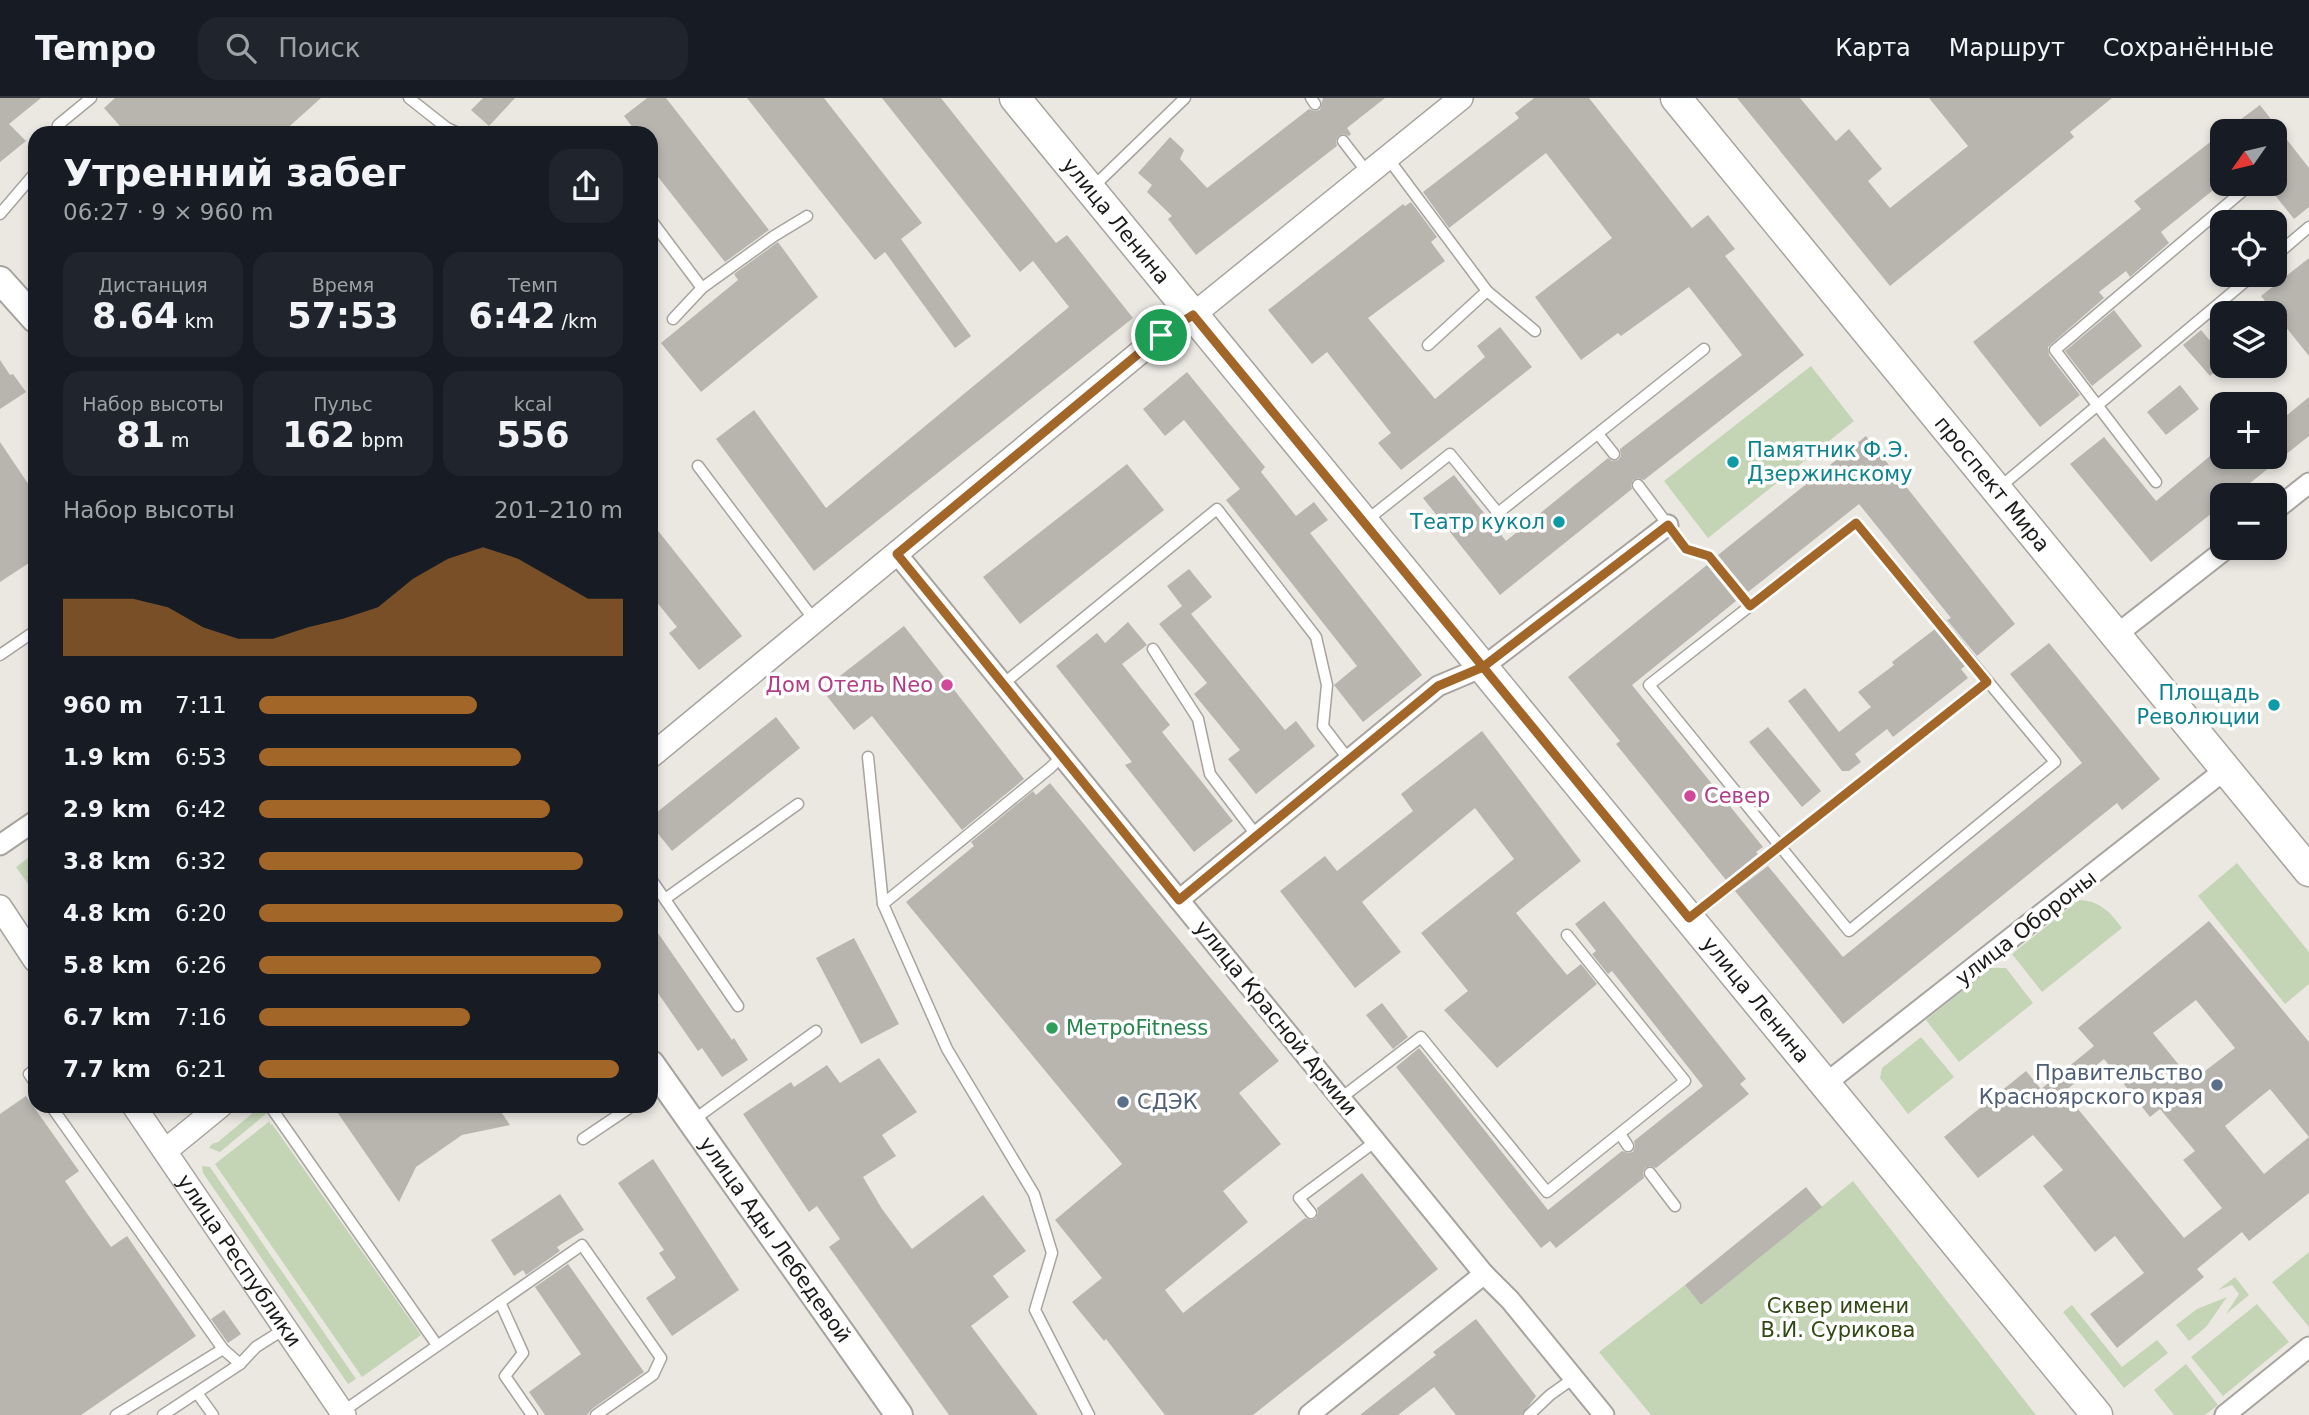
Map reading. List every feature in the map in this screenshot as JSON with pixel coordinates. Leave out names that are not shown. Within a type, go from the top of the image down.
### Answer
[{"type":"main road","name":"улица Ленина","points":[[1015,98],[2097,1415]]},
{"type":"main road","name":"проспект Мира","points":[[1676,98],[2309,871]]},
{"type":"main road","points":[[2,287],[28,312]]},
{"type":"main road","name":"улица Ады Лебедевой","points":[[658,1079],[691,1121],[899,1415]]},
{"type":"street","points":[[658,750],[1161,335],[1193,315],[1461,98]]},
{"type":"street","points":[[2287,500],[2309,483]]},
{"type":"street","points":[[1179,900],[1438,686],[1483,667],[1668,525]]},
{"type":"street","name":"улица Красной Армии","points":[[897,554],[1484,1274],[1510,1300],[1604,1415]]},
{"type":"street","points":[[2116,635],[2212,560]]},
{"type":"street","name":"улица Обороны","points":[[1825,1084],[2226,769]]},
{"type":"street","points":[[0,845],[28,826]]},
{"type":"street","points":[[0,907],[28,949]]},
{"type":"street","name":"улица Республики","points":[[139,1113],[343,1413]]},
{"type":"street","points":[[165,1151],[211,1113]]},
{"type":"street","points":[[1309,1415],[1484,1274]]},
{"type":"street","points":[[2225,1415],[2309,1347]]},
{"type":"lane","points":[[58,126],[91,98]]},
{"type":"lane","points":[[409,98],[444,126]]},
{"type":"lane","points":[[1090,190],[1185,98]]},
{"type":"lane","points":[[1343,141],[1367,173]]},
{"type":"lane","points":[[1387,158],[1487,291],[1535,331]]},
{"type":"lane","points":[[0,214],[28,181]]},
{"type":"lane","points":[[2156,482],[2055,350],[2237,196]]},
{"type":"lane","points":[[673,319],[702,288],[774,236],[807,216]]},
{"type":"lane","points":[[2287,246],[2309,227]]},
{"type":"lane","points":[[658,229],[702,288]]},
{"type":"lane","points":[[1997,490],[2239,287]]},
{"type":"lane","points":[[1428,345],[1487,291]]},
{"type":"lane","points":[[1364,523],[1450,454],[1498,513],[1704,349]]},
{"type":"lane","points":[[1598,434],[1614,454]]},
{"type":"lane","points":[[698,466],[815,621]]},
{"type":"lane","points":[[1638,485],[1686,549],[1709,556],[1750,606]]},
{"type":"lane","points":[[1003,684],[1217,509],[1316,637],[1327,685],[1323,726],[1349,760]]},
{"type":"lane","points":[[1856,523],[1987,682],[2055,762],[1849,932],[1649,685],[1856,523]]},
{"type":"lane","points":[[0,655],[28,636]]},
{"type":"lane","points":[[1153,649],[1198,719],[1210,774],[1257,836]]},
{"type":"lane","points":[[1689,918],[1987,682]]},
{"type":"lane","points":[[883,904],[1062,756]]},
{"type":"lane","points":[[868,757],[883,904],[947,1049],[1034,1194],[1052,1253],[1035,1310],[1089,1415]]},
{"type":"lane","points":[[665,899],[798,804]]},
{"type":"lane","points":[[658,889],[738,1006]]},
{"type":"lane","points":[[1341,1098],[1421,1037],[1547,1192],[1685,1081],[1567,935]]},
{"type":"lane","points":[[691,1121],[816,1031]]},
{"type":"lane","points":[[56,1113],[223,1349],[240,1364]]},
{"type":"lane","points":[[275,1113],[438,1345]]},
{"type":"lane","points":[[583,1139],[622,1113]]},
{"type":"lane","points":[[1620,1135],[1628,1146]]},
{"type":"lane","points":[[1311,1213],[1299,1198],[1376,1141]]},
{"type":"lane","points":[[1650,1173],[1675,1206]]},
{"type":"lane","points":[[343,1413],[583,1245],[661,1358],[653,1375],[596,1415]]},
{"type":"lane","points":[[500,1302],[523,1353],[505,1376],[532,1415]]},
{"type":"lane","points":[[163,1415],[240,1364],[256,1347],[286,1328]]},
{"type":"lane","points":[[116,1415],[223,1349]]},
{"type":"lane","points":[[1528,1415],[1574,1378]]},
{"type":"lane","points":[[197,1393],[213,1415]]},
{"type":"green space","points":[[1811,366],[1854,421],[1708,538],[1664,481]]},
{"type":"green space","points":[[28,858],[28,884],[16,867]]},
{"type":"green space","points":[[2237,863],[2309,952],[2309,984],[2285,1004],[2198,896]]},
{"type":"green space","points":[[2079,900],[2104,908],[2122,928],[2042,992],[2012,954]]},
{"type":"green space","points":[[1991,968],[2006,968],[2033,1003],[1959,1062],[1926,1020]]},
{"type":"green space","points":[[1921,1037],[1954,1077],[1908,1114],[1880,1078],[1882,1068]]},
{"type":"green space","points":[[253,1113],[267,1113],[220,1152],[209,1148]]},
{"type":"green space","points":[[270,1121],[270,1125],[272,1124],[421,1335],[362,1377],[215,1164]]},
{"type":"green space","points":[[202,1166],[210,1167],[356,1379],[348,1384],[203,1173]]},
{"type":"green space","name":"Сквер имени В.И. Сурикова","points":[[1853,1181],[2036,1415],[1651,1415],[1599,1352],[1685,1285],[1701,1305]]},
{"type":"green space","points":[[2309,1252],[2309,1327],[2272,1282]]},
{"type":"green space","points":[[2235,1277],[2249,1295],[2226,1314],[2239,1294],[2232,1285],[2218,1290]]},
{"type":"green space","points":[[2227,1297],[2206,1327],[2189,1341],[2176,1325],[2197,1309]]},
{"type":"green space","points":[[2257,1304],[2289,1342],[2223,1396],[2191,1357]]},
{"type":"green space","points":[[2072,1305],[2122,1367],[2157,1340],[2168,1353],[2124,1388],[2063,1312]]},
{"type":"green space","points":[[2186,1364],[2218,1405],[2205,1415],[2174,1415],[2154,1390]]},
{"type":"building","points":[[0,98],[41,98],[9,124],[26,141],[0,162]]},
{"type":"building","points":[[115,98],[321,98],[290,126],[120,126],[104,108]]},
{"type":"building","points":[[483,98],[515,98],[489,126],[471,110]]},
{"type":"building","points":[[647,98],[666,98],[769,230],[725,262],[658,177],[658,126],[632,126],[624,116]]},
{"type":"building","points":[[747,98],[824,98],[922,223],[901,239],[971,336],[955,348],[885,252],[875,260]]},
{"type":"building","points":[[882,98],[941,98],[1056,243],[1067,235],[1133,318],[814,571],[716,439],[754,410],[826,508],[1069,307],[1033,261],[1020,272]]},
{"type":"building","points":[[1323,98],[1385,98],[1347,128],[1351,134],[1349,136],[1338,136],[1337,146],[1196,255],[1168,219],[1172,216],[1147,192],[1152,185],[1138,173],[1170,137],[1184,150],[1180,159],[1207,188],[1309,109],[1320,110]]},
{"type":"building","points":[[1534,98],[1589,98],[1692,228],[1708,215],[1735,249],[1725,256],[1804,355],[1644,480],[1633,480],[1632,489],[1500,595],[1423,498],[1454,475],[1506,541],[1608,458],[1612,461],[1618,460],[1621,456],[1620,449],[1742,355],[1689,287],[1621,336],[1618,333],[1581,360],[1535,297],[1612,238],[1546,153],[1449,228],[1423,192],[1519,118],[1515,113]]},
{"type":"building","points":[[1737,98],[1800,98],[1836,141],[1849,129],[1882,169],[1868,181],[1890,208],[1968,146],[1929,98],[2112,98],[2070,132],[2074,137],[1890,286]]},
{"type":"building","points":[[2260,105],[2271,119],[2241,119]]},
{"type":"building","points":[[2287,140],[2309,168],[2309,207],[2294,219],[2276,196],[2287,196]]},
{"type":"building","points":[[2210,142],[2210,193],[2161,232],[2169,243],[2130,277],[2126,271],[2099,292],[2104,298],[2048,347],[2049,355],[2080,395],[2040,427],[1973,342],[2141,209],[2134,201]]},
{"type":"building","points":[[1411,202],[1437,237],[1431,242],[1445,261],[1368,318],[1435,399],[1485,357],[1477,346],[1500,327],[1532,367],[1401,470],[1378,443],[1391,433],[1327,352],[1312,364],[1268,310],[1403,204],[1405,206]]},
{"type":"building","points":[[778,242],[818,297],[701,392],[661,343],[738,280],[734,274]]},
{"type":"building","points":[[2309,258],[2309,356],[2287,328],[2287,301],[2265,301],[2261,296],[2272,287],[2287,287],[2287,275]]},
{"type":"building","points":[[2114,310],[2142,346],[2092,386],[2065,351]]},
{"type":"building","points":[[2201,330],[2210,341],[2210,376],[2183,345]]},
{"type":"building","points":[[0,360],[26,392],[0,409]]},
{"type":"building","points":[[1187,372],[1265,467],[1261,472],[1296,516],[1314,502],[1328,520],[1310,533],[1422,675],[1363,722],[1334,685],[1357,666],[1226,500],[1240,489],[1184,420],[1165,436],[1143,409]]},
{"type":"building","points":[[2180,385],[2199,409],[2166,435],[2147,412]]},
{"type":"building","points":[[2309,397],[2309,436],[2287,454],[2287,415]]},
{"type":"building","points":[[1866,436],[2015,624],[1977,656],[1947,620],[1951,618],[1859,504],[1748,592],[1718,555]]},
{"type":"building","points":[[2104,437],[2156,501],[2210,456],[2210,469],[2268,469],[2250,483],[2210,483],[2210,515],[2151,562],[2070,464]]},
{"type":"building","points":[[0,442],[28,484],[28,564],[0,582]]},
{"type":"building","points":[[1127,464],[1164,510],[1020,624],[983,577]]},
{"type":"building","points":[[658,531],[742,636],[699,670],[669,633],[677,627],[658,604]]},
{"type":"building","name":"Север","points":[[1707,565],[1736,601],[1632,685],[1763,847],[1726,880],[1616,744],[1620,741],[1568,677]]},
{"type":"building","points":[[1189,569],[1212,597],[1191,614],[1285,730],[1296,721],[1315,746],[1256,794],[1228,759],[1240,750],[1194,694],[1207,683],[1159,624],[1182,606],[1167,586]]},
{"type":"building","points":[[1128,622],[1147,645],[1122,664],[1170,725],[1162,732],[1233,821],[1194,852],[1125,765],[1132,762],[1056,666],[1097,633],[1105,643]]},
{"type":"building","points":[[904,626],[1024,779],[962,830],[872,716],[854,730],[822,690]]},
{"type":"building","points":[[1935,629],[1965,666],[1961,669],[1968,678],[1893,737],[1887,729],[1855,754],[1861,762],[1849,771],[1842,771],[1788,701],[1805,688],[1839,732],[1871,707],[1858,692]]},
{"type":"building","points":[[2049,643],[2160,779],[2122,810],[2117,803],[1843,1024],[1735,891],[1768,866],[1843,957],[2082,763],[2010,674]]},
{"type":"building","points":[[776,717],[800,748],[672,851],[658,834],[658,811]]},
{"type":"building","points":[[1768,727],[1821,791],[1802,807],[1749,742]]},
{"type":"building","points":[[1482,731],[1581,861],[1516,913],[1567,975],[1581,964],[1597,984],[1497,1068],[1444,1010],[1468,991],[1421,933],[1514,859],[1475,808],[1362,902],[1401,952],[1355,988],[1280,891],[1325,856],[1337,871],[1413,811],[1401,794]]},
{"type":"building","points":[[1050,783],[1279,1061],[1239,1093],[1281,1144],[1223,1191],[1248,1222],[1165,1290],[1183,1313],[1305,1218],[1316,1218],[1317,1208],[1362,1173],[1438,1269],[1253,1415],[1165,1415],[1106,1339],[1104,1341],[1072,1302],[1102,1278],[1055,1220],[1122,1164],[906,902],[974,846],[971,842],[1033,791],[1036,795]]},
{"type":"building","points":[[1604,901],[1746,1079],[1740,1084],[1749,1094],[1656,1168],[1645,1168],[1644,1178],[1556,1248],[1550,1241],[1541,1248],[1396,1067],[1419,1048],[1548,1210],[1622,1151],[1633,1152],[1634,1141],[1703,1086],[1612,971],[1608,974],[1592,954],[1596,951],[1575,924]]},
{"type":"building","points":[[2209,921],[2309,1042],[2309,1137],[2309,1193],[2249,1241],[2242,1232],[2197,1269],[2204,1277],[2117,1348],[2090,1314],[2144,1273],[2115,1236],[2095,1252],[2043,1186],[2063,1170],[2033,1135],[1978,1178],[1944,1137],[2026,1071],[2041,1089],[2094,1046],[2078,1028]],"holes":[[[2196,1000],[2235,1048],[2192,1081],[2153,1033]],[[2104,1059],[2150,1117],[2160,1109],[2195,1151],[2183,1160],[2222,1208],[2184,1238],[2064,1092]],[[2270,1089],[2309,1137],[2264,1174],[2225,1126]]]},
{"type":"building","points":[[658,933],[748,1060],[722,1077],[702,1048],[698,1051],[658,993]]},
{"type":"building","points":[[854,938],[899,1024],[861,1044],[816,958]]},
{"type":"building","points":[[1382,1003],[1408,1037],[1393,1049],[1366,1015]]},
{"type":"building","points":[[879,1058],[917,1112],[882,1135],[896,1156],[863,1177],[882,1209],[912,1249],[983,1195],[1026,1251],[993,1276],[1009,1297],[971,1326],[1038,1415],[949,1415],[829,1247],[840,1239],[817,1206],[809,1212],[743,1114],[791,1082],[794,1087],[827,1065],[840,1083]]},
{"type":"building","points":[[26,1096],[28,1113],[38,1113],[79,1171],[65,1181],[86,1212],[111,1247],[127,1236],[196,1336],[81,1415],[0,1415],[0,1114]]},
{"type":"building","points":[[338,1113],[502,1113],[510,1125],[462,1135],[416,1167],[399,1202]]},
{"type":"building","points":[[653,1159],[739,1290],[672,1336],[646,1298],[676,1278],[659,1253],[664,1250],[618,1183]]},
{"type":"building","points":[[1806,1187],[1822,1207],[1701,1305],[1685,1285]]},
{"type":"building","points":[[560,1194],[584,1230],[557,1247],[560,1251],[526,1275],[523,1270],[514,1276],[491,1240]]},
{"type":"building","points":[[568,1264],[644,1372],[587,1415],[545,1415],[529,1392],[581,1354],[535,1287]]},
{"type":"building","points":[[224,1310],[241,1334],[228,1343],[211,1319]]},
{"type":"building","points":[[1476,1319],[1536,1396],[1522,1415],[1456,1415],[1434,1387],[1398,1415],[1360,1415],[1436,1355],[1433,1352]]},
{"type":"place","name":"Памятник Ф.Э. Дзержинскому","points":[[1733,462]]},
{"type":"place","name":"Театр кукол","points":[[1559,522]]},
{"type":"place","name":"Дом Отель Neo","points":[[947,685]]},
{"type":"place","name":"Площадь Революции","points":[[2274,705]]},
{"type":"place","name":"Север","points":[[1690,796]]},
{"type":"place","name":"МетроFitness","points":[[1052,1028]]},
{"type":"place","name":"Правительство Красноярского края","points":[[2217,1085]]},
{"type":"place","name":"СДЭК","points":[[1123,1102]]},
{"type":"route","points":[[1161,335],[897,554],[1179,900],[1438,686],[1483,667],[1689,918],[1987,682],[1856,523],[1750,606],[1709,556],[1686,549],[1668,525],[1483,667],[1193,315],[1161,335]]}]
